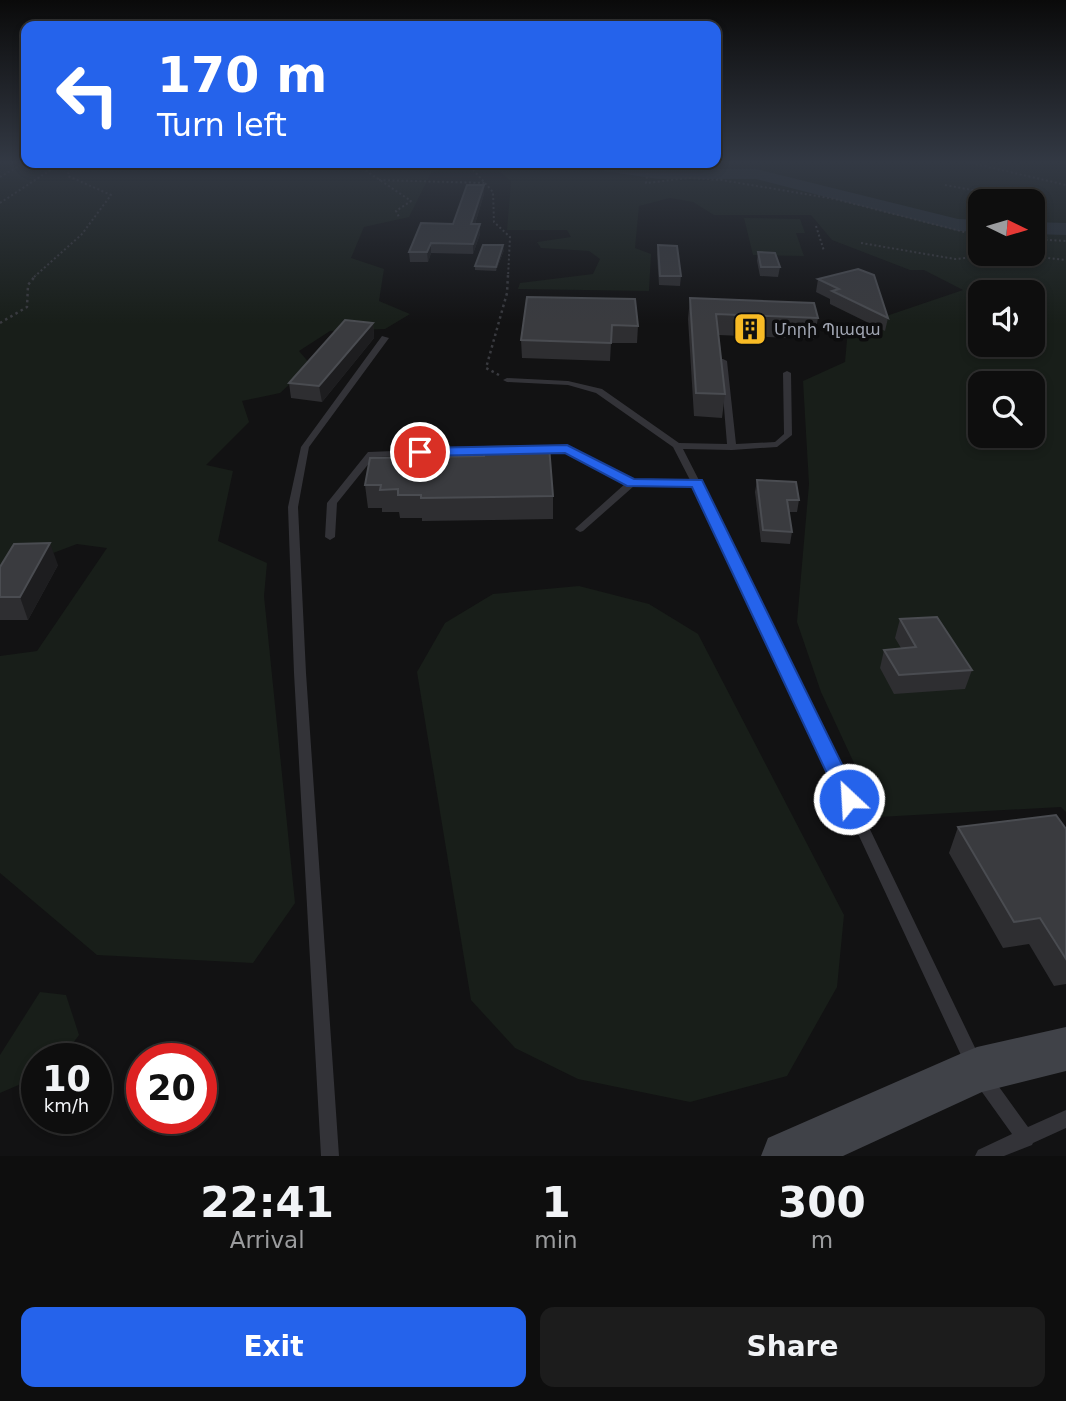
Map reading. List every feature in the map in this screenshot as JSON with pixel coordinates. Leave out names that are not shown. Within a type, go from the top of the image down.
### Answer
[{"type":"street","points":[[786,1156],[977,1070],[1066,1049]]},
{"type":"lane","points":[[330,1156],[300,673],[293,507],[305,447],[385,338]]},
{"type":"lane","points":[[723,361],[732,447]]},
{"type":"lane","points":[[677,446],[778,444],[788,435],[786,373]]},
{"type":"lane","points":[[507,380],[568,383],[599,391],[677,446],[977,1070],[1026,1139]]},
{"type":"lane","points":[[528,450],[567,449],[632,483],[697,483]]},
{"type":"lane","points":[[330,537],[332,503],[371,454],[515,450]]},
{"type":"lane","points":[[580,529],[632,483]]},
{"type":"lane","points":[[984,1156],[1066,1119]]},
{"type":"path","points":[[0,323],[27,306],[28,285],[82,234],[95,216]]},
{"type":"path","points":[[495,216],[495,222],[510,237],[507,293],[486,368],[507,380]]},
{"type":"path","points":[[898,216],[968,234]]},
{"type":"path","points":[[816,226],[824,251]]},
{"type":"path","points":[[1045,237],[1057,240]]},
{"type":"path","points":[[1045,240],[1066,241]]},
{"type":"path","points":[[861,243],[955,259],[1009,254],[1066,260]]},
{"type":"shaded area","points":[[0,216],[410,216],[364,227],[351,258],[384,269],[379,301],[410,314],[385,329],[330,331],[299,351],[311,365],[280,393],[242,401],[249,422],[206,465],[233,471],[218,541],[267,563],[264,596],[295,903],[253,963],[97,955],[0,873],[0,656],[37,651],[107,548],[77,544],[0,573]]},
{"type":"shaded area","points":[[508,216],[638,216],[635,248],[651,254],[649,291],[518,289],[520,283],[593,274],[600,259],[589,251],[541,248],[537,242],[571,237],[567,230],[507,230]]},
{"type":"shaded area","points":[[812,216],[968,216],[968,266],[1045,266],[1045,216],[1066,216],[1066,812],[1061,807],[879,817],[821,692],[797,622],[809,484],[803,381],[845,362],[848,329],[963,290],[924,270],[910,270],[832,240]]},
{"type":"shaded area","points":[[744,218],[800,219],[805,233],[796,233],[804,256],[753,255]]},
{"type":"shaded area","points":[[579,586],[649,604],[698,634],[844,915],[837,987],[787,1076],[690,1102],[578,1079],[515,1048],[471,1000],[417,672],[445,623],[493,594]]},
{"type":"shaded area","points":[[40,992],[66,995],[79,1035],[73,1043],[21,1043],[21,1084],[0,1093],[0,1055]]},
{"type":"building","points":[[456,216],[474,216],[471,224],[480,224],[473,244],[431,243],[427,252],[409,252],[421,223],[453,224]]},
{"type":"building","points":[[483,245],[503,245],[496,267],[475,266]]},
{"type":"building","points":[[658,245],[677,246],[681,276],[660,276]]},
{"type":"building","points":[[758,252],[775,253],[780,267],[761,267]]},
{"type":"building","points":[[858,269],[874,275],[888,318],[832,291],[839,289],[818,279]]},
{"type":"building","points":[[527,297],[635,299],[638,326],[612,325],[611,343],[521,340]]},
{"type":"building","points":[[690,298],[814,303],[818,318],[716,314],[725,394],[696,393]]},
{"type":"building","points":[[345,320],[373,323],[319,386],[289,383]]},
{"type":"building","points":[[549,446],[553,496],[421,498],[421,495],[398,495],[398,489],[380,490],[381,485],[365,485],[370,458],[484,456],[484,447]]},
{"type":"building","points":[[757,480],[796,482],[799,500],[787,500],[792,532],[763,530]]},
{"type":"building","points":[[50,543],[20,597],[0,597],[0,567],[14,544]]},
{"type":"building","points":[[937,617],[972,670],[899,675],[884,650],[916,647],[900,619]]},
{"type":"building","points":[[1056,815],[1066,829],[1066,959],[1040,918],[1014,922],[958,827]]},
{"type":"waterway","points":[[922,216],[968,225]]},
{"type":"waterway","points":[[1045,228],[1066,229]]},
{"type":"place","name":"Մորի Պլազա","points":[[750,329]]},
{"type":"route","points":[[420,452],[567,449],[632,483],[697,483],[849,799]]}]
